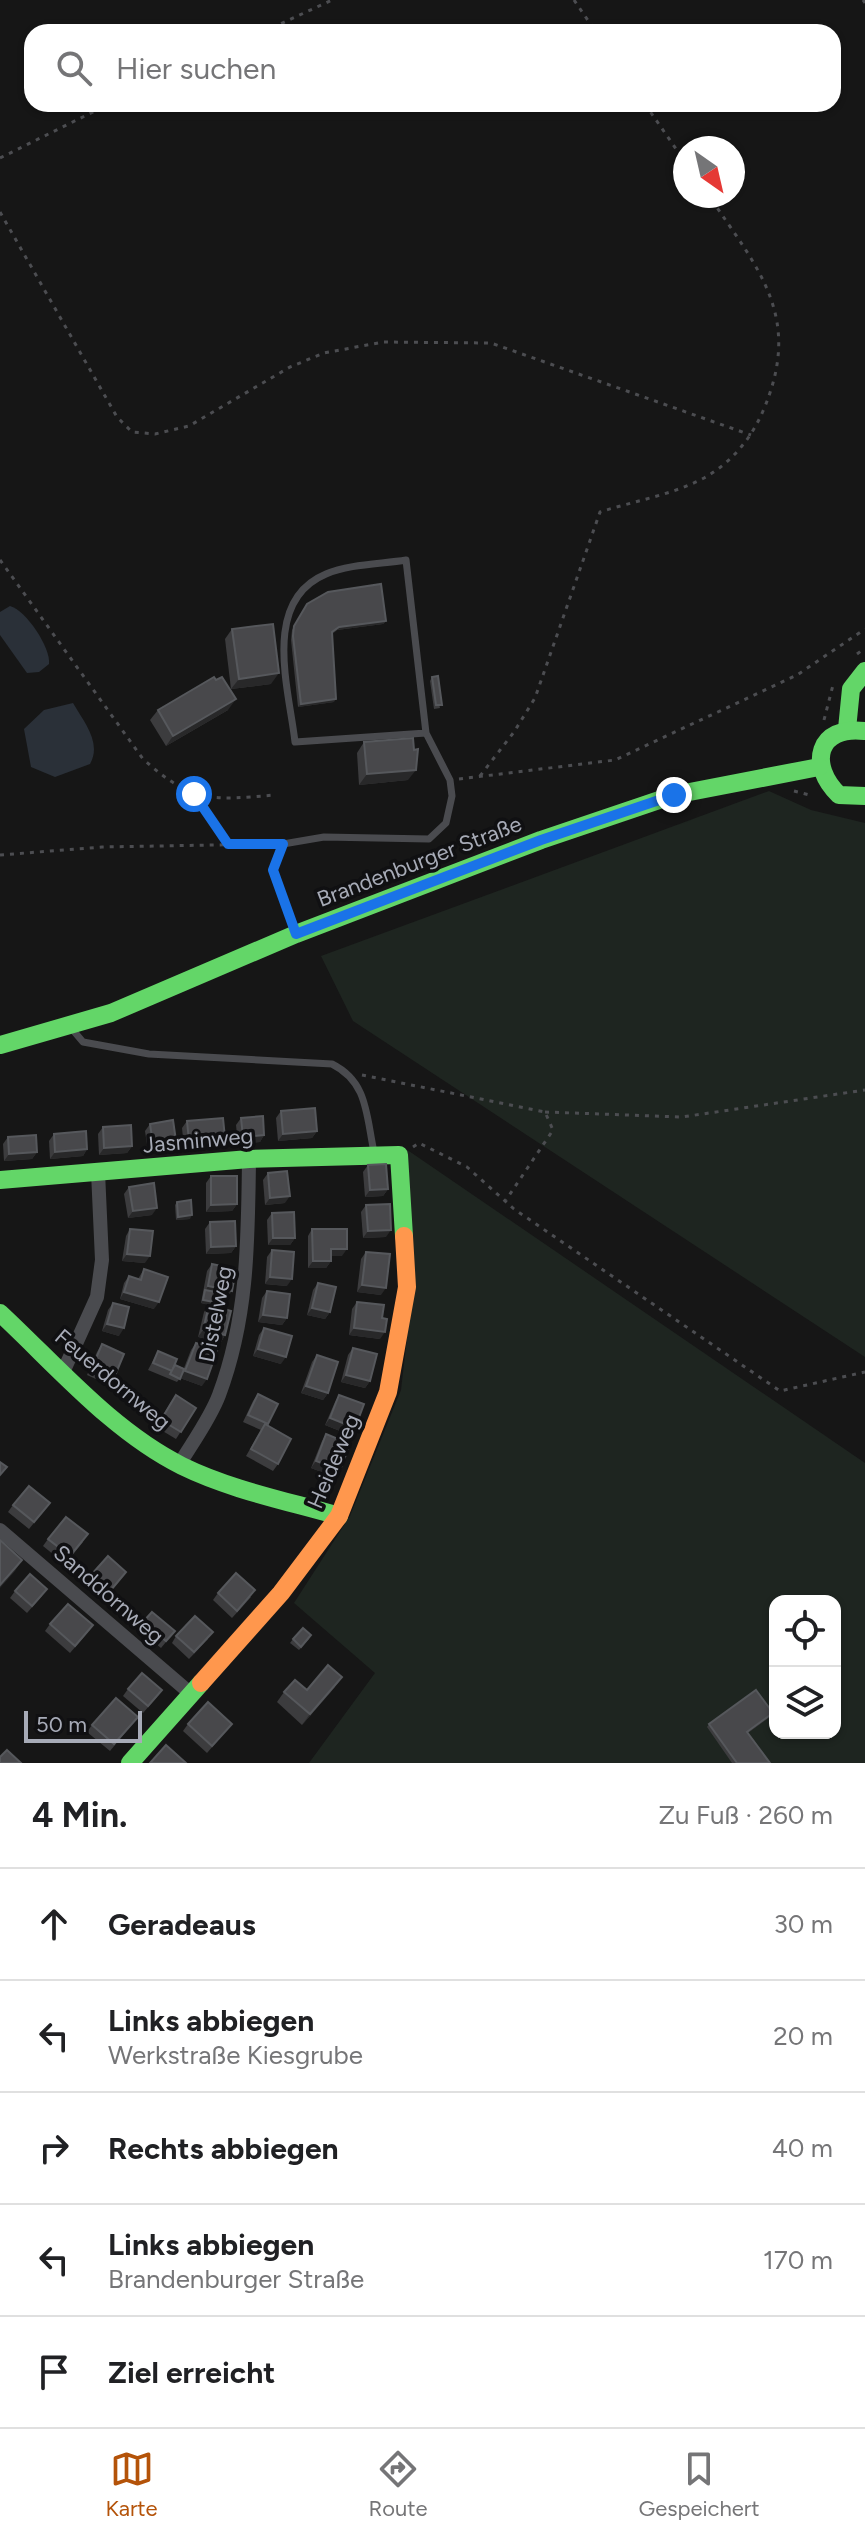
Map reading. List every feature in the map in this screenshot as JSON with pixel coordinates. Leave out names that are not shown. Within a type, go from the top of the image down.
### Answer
[{"type":"street","points":[[859,664],[851,689],[856,730],[829,739],[819,757],[819,767],[822,779],[839,795],[865,796]]},
{"type":"street","name":"Brandenburger Straße","points":[[0,1045],[111,1013],[296,934],[541,840],[659,800],[819,767]]},
{"type":"street","name":"Jasminweg","points":[[0,1180],[249,1159],[375,1153],[399,1155]]},
{"type":"street","name":"Heideweg","points":[[130,1763],[281,1593],[339,1516],[388,1392],[407,1287],[399,1155]]},
{"type":"street","name":"Distelweg","points":[[179,1465],[218,1398],[239,1329],[248,1272],[249,1159]]},
{"type":"street","points":[[64,1370],[97,1297],[102,1260],[98,1172]]},
{"type":"street","name":"Feuerdornweg","points":[[0,1313],[121,1422],[179,1465],[339,1516]]},
{"type":"street","name":"Sanddornweg","points":[[0,1530],[190,1693]]},
{"type":"lane","points":[[296,934],[273,870],[283,844],[324,837],[429,839],[446,823],[452,796],[450,780],[426,733],[406,560],[326,574],[295,598],[282,632],[295,742],[426,733]]},
{"type":"lane","points":[[71,1027],[83,1042],[108,1048],[236,1060],[332,1064],[350,1073],[359,1085],[375,1153]]},
{"type":"path","points":[[280,24],[332,0]]},
{"type":"path","points":[[574,0],[590,24]]},
{"type":"path","points":[[0,158],[93,112]]},
{"type":"path","points":[[651,112],[673,145]]},
{"type":"path","points":[[480,776],[514,732],[535,698],[600,512],[704,478],[734,457],[751,435],[775,385],[781,342],[775,306],[764,282],[717,208]]},
{"type":"path","points":[[0,212],[117,417],[132,432],[155,434],[189,426],[290,367],[324,353],[383,342],[491,343],[751,435]]},
{"type":"path","points":[[0,560],[143,759],[173,786],[194,794],[229,798],[275,795]]},
{"type":"path","points":[[450,780],[615,760],[797,675],[865,629]]},
{"type":"path","points":[[859,664],[865,648]]},
{"type":"path","points":[[824,721],[831,688],[838,677]]},
{"type":"path","points":[[785,792],[798,791],[795,771]]},
{"type":"path","points":[[194,794],[228,844]]},
{"type":"path","points":[[0,855],[283,844]]},
{"type":"path","points":[[350,1073],[545,1112],[682,1117],[865,1090]]},
{"type":"path","points":[[505,1202],[553,1130],[545,1112]]},
{"type":"path","points":[[399,1155],[419,1143],[467,1167],[505,1202],[780,1391],[865,1372]]},
{"type":"shaded area","points":[[10,606],[30,622],[46,649],[49,664],[39,672],[27,673],[0,635],[0,612]]},
{"type":"shaded area","points":[[73,703],[93,740],[90,764],[55,777],[31,767],[24,729],[44,710]]},
{"type":"shaded area","points":[[769,791],[811,810],[865,823],[865,1357],[353,1021],[321,956]]},
{"type":"shaded area","points":[[403,1147],[865,1463],[865,1763],[309,1763],[375,1673],[294,1603],[350,1516],[401,1390],[414,1277]]},
{"type":"building","points":[[381,584],[386,621],[339,627],[332,632],[336,699],[301,704],[293,636],[294,626],[307,604],[328,592]]},
{"type":"building","points":[[273,624],[279,673],[239,679],[232,629]]},
{"type":"building","points":[[438,676],[442,705],[436,705],[432,677]]},
{"type":"building","points":[[214,677],[216,680],[222,677],[236,699],[173,736],[158,710]]},
{"type":"building","points":[[413,738],[414,750],[418,749],[416,770],[367,774],[364,742]]},
{"type":"building","points":[[315,1108],[317,1131],[283,1134],[281,1111]]},
{"type":"building","points":[[263,1116],[264,1135],[243,1137],[241,1118]]},
{"type":"building","points":[[223,1118],[225,1138],[189,1141],[187,1121]]},
{"type":"building","points":[[173,1120],[176,1141],[153,1144],[150,1124]]},
{"type":"building","points":[[131,1125],[132,1146],[104,1148],[103,1127]]},
{"type":"building","points":[[86,1131],[87,1149],[55,1152],[54,1134]]},
{"type":"building","points":[[36,1135],[37,1152],[9,1154],[8,1137]]},
{"type":"building","points":[[386,1164],[388,1189],[370,1190],[368,1165]]},
{"type":"building","points":[[287,1171],[290,1196],[270,1198],[268,1173]]},
{"type":"building","points":[[211,1176],[237,1176],[237,1204],[211,1205]]},
{"type":"building","points":[[154,1183],[157,1208],[133,1211],[129,1187]]},
{"type":"building","points":[[191,1200],[192,1215],[178,1217],[177,1202]]},
{"type":"building","points":[[390,1204],[391,1230],[368,1231],[366,1205]]},
{"type":"building","points":[[294,1212],[295,1238],[273,1238],[272,1213]]},
{"type":"building","points":[[235,1221],[236,1246],[211,1247],[210,1222]]},
{"type":"building","points":[[130,1229],[153,1231],[150,1256],[127,1254]]},
{"type":"building","points":[[312,1229],[347,1229],[347,1249],[331,1249],[331,1261],[313,1261]]},
{"type":"building","points":[[272,1250],[294,1252],[292,1279],[270,1277]]},
{"type":"building","points":[[366,1252],[390,1254],[386,1288],[362,1285]]},
{"type":"building","points":[[212,1264],[236,1269],[232,1291],[208,1286]]},
{"type":"building","points":[[144,1269],[168,1277],[159,1302],[124,1292],[129,1276],[141,1280]]},
{"type":"building","points":[[318,1283],[336,1287],[330,1312],[312,1308]]},
{"type":"building","points":[[205,1290],[227,1294],[225,1304],[203,1300]]},
{"type":"building","points":[[267,1291],[290,1294],[287,1318],[263,1315]]},
{"type":"building","points":[[357,1302],[384,1305],[382,1318],[387,1319],[385,1332],[354,1328]]},
{"type":"building","points":[[113,1303],[129,1307],[124,1328],[107,1324]]},
{"type":"building","points":[[209,1305],[231,1311],[225,1335],[203,1330]]},
{"type":"building","points":[[264,1328],[292,1336],[286,1357],[258,1349]]},
{"type":"building","points":[[196,1343],[217,1351],[207,1379],[185,1371]]},
{"type":"building","points":[[102,1344],[124,1354],[114,1378],[92,1368]]},
{"type":"building","points":[[353,1348],[377,1354],[370,1381],[346,1375]]},
{"type":"building","points":[[158,1351],[177,1359],[172,1371],[153,1363]]},
{"type":"building","points":[[317,1355],[338,1362],[328,1393],[306,1386]]},
{"type":"building","points":[[175,1365],[184,1369],[180,1379],[170,1374]]},
{"type":"building","points":[[258,1394],[278,1404],[268,1424],[248,1415]]},
{"type":"building","points":[[176,1395],[196,1408],[181,1432],[161,1420]]},
{"type":"building","points":[[339,1395],[364,1404],[355,1428],[330,1418]]},
{"type":"building","points":[[265,1424],[291,1439],[278,1464],[251,1449]]},
{"type":"building","points":[[326,1434],[350,1444],[340,1470],[316,1461]]},
{"type":"building","points":[[0,1462],[7,1467],[0,1475]]},
{"type":"building","points":[[29,1486],[50,1503],[34,1522],[13,1505]]},
{"type":"building","points":[[66,1517],[88,1534],[70,1556],[48,1539]]},
{"type":"building","points":[[0,1540],[22,1560],[0,1585]]},
{"type":"building","points":[[108,1556],[126,1572],[111,1590],[92,1574]]},
{"type":"building","points":[[236,1573],[255,1590],[237,1611],[218,1593]]},
{"type":"building","points":[[30,1574],[47,1589],[32,1606],[15,1591]]},
{"type":"building","points":[[68,1604],[93,1625],[75,1646],[50,1624]]},
{"type":"building","points":[[152,1612],[175,1631],[166,1641],[143,1622]]},
{"type":"building","points":[[195,1616],[213,1632],[194,1652],[176,1636]]},
{"type":"building","points":[[303,1628],[311,1635],[301,1647],[293,1639]]},
{"type":"building","points":[[328,1665],[342,1677],[310,1714],[284,1692],[295,1680],[307,1690]]},
{"type":"building","points":[[142,1673],[162,1690],[148,1706],[128,1689]]},
{"type":"building","points":[[756,1690],[769,1708],[769,1716],[747,1732],[770,1763],[737,1763],[709,1724]]},
{"type":"building","points":[[116,1698],[138,1717],[114,1744],[92,1725]]},
{"type":"building","points":[[208,1702],[232,1724],[212,1746],[188,1724]]},
{"type":"building","points":[[166,1745],[186,1763],[150,1763]]},
{"type":"building","points":[[7,1750],[21,1763],[0,1763],[0,1757]]},
{"type":"traffic: fast","points":[[847,729],[851,689],[865,671]]},
{"type":"traffic: fast","points":[[865,731],[836,734],[822,750],[821,760],[823,772],[839,795],[865,796]]},
{"type":"traffic: fast","points":[[0,1045],[111,1013],[296,934],[541,840],[674,795],[819,767]]},
{"type":"traffic: fast","points":[[0,1180],[249,1159],[399,1155],[404,1236]]},
{"type":"traffic: fast","points":[[0,1313],[86,1396],[156,1452],[220,1482],[339,1516]]},
{"type":"traffic: fast","points":[[130,1763],[201,1683]]},
{"type":"traffic: slow","points":[[201,1683],[281,1593],[339,1516],[388,1392],[407,1287],[404,1236]]},
{"type":"route","points":[[194,794],[228,844],[283,844],[273,870],[296,934],[541,840],[674,795]]}]
